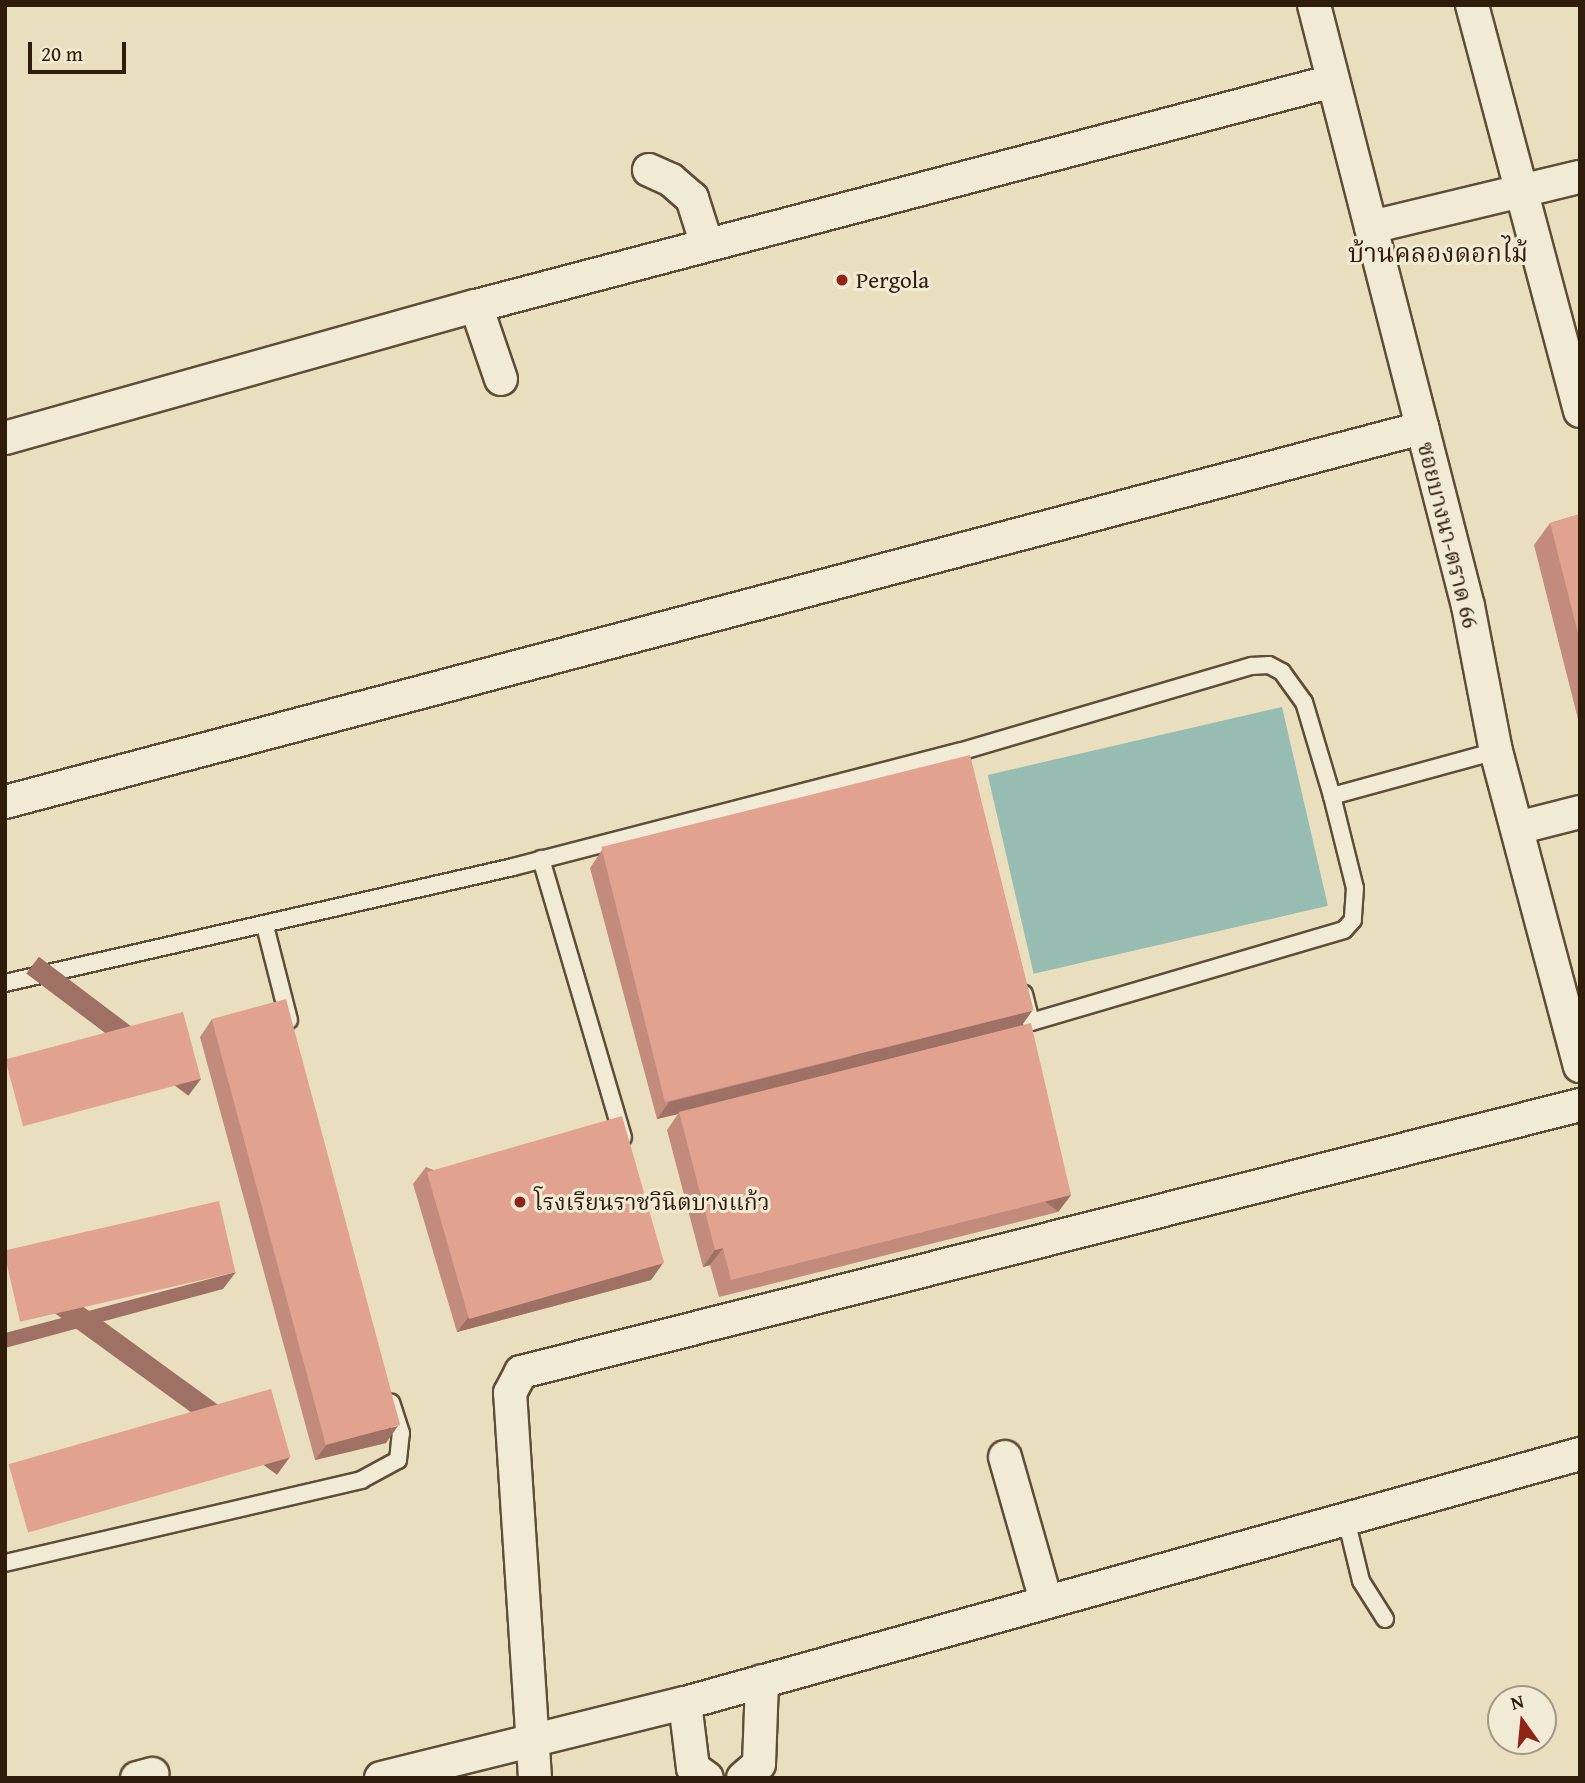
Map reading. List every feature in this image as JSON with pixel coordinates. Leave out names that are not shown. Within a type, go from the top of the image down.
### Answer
[{"type":"street","name":"ซอยบางนา-ตราด 66","points":[[1314,5],[1468,607],[1496,751],[1580,1066]]},
{"type":"street","points":[[1472,5],[1520,192],[1575,371],[1580,411]]},
{"type":"street","points":[[5,438],[476,306],[1333,81]]},
{"type":"street","points":[[649,170],[671,180],[692,198],[708,245]]},
{"type":"street","points":[[1371,227],[1580,177]]},
{"type":"street","points":[[476,306],[501,379]]},
{"type":"street","points":[[5,802],[1422,428]]},
{"type":"street","points":[[1517,828],[1580,812]]},
{"type":"street","points":[[535,1778],[510,1394],[521,1372],[1580,1105]]},
{"type":"street","points":[[384,1777],[533,1743],[685,1703],[1580,1454]]},
{"type":"street","points":[[1005,1457],[1046,1601]]},
{"type":"street","points":[[743,1778],[759,1764],[762,1681]]},
{"type":"street","points":[[685,1703],[693,1768],[708,1778]]},
{"type":"lane","points":[[5,983],[265,926],[541,859],[959,752],[1269,665],[1293,682],[1304,702],[1332,796],[1355,888],[1357,909],[1344,930],[1031,1022],[1020,980]]},
{"type":"lane","points":[[1332,796],[1496,751]]},
{"type":"lane","points":[[959,752],[965,773]]},
{"type":"lane","points":[[541,859],[630,1160]]},
{"type":"lane","points":[[265,926],[293,1034]]},
{"type":"lane","points":[[5,1563],[361,1480],[398,1460],[401,1433],[386,1384]]},
{"type":"lane","points":[[1346,1519],[1361,1581],[1385,1619]]},
{"type":"water","points":[[1282,707],[1328,906],[1034,974],[988,775]]},
{"type":"building","points":[[1580,514],[1580,641],[1550,523]]},
{"type":"building","points":[[970,755],[1034,1010],[665,1102],[601,847]]},
{"type":"building","points":[[286,999],[400,1425],[326,1445],[212,1019]]},
{"type":"building","points":[[183,1012],[201,1079],[23,1126],[5,1060]]},
{"type":"building","points":[[1031,1023],[1071,1195],[731,1280],[723,1248],[715,1250],[679,1112]]},
{"type":"building","points":[[622,1116],[664,1263],[469,1319],[427,1172]]},
{"type":"building","points":[[219,1201],[235,1272],[20,1322],[5,1250]]},
{"type":"building","points":[[271,1389],[291,1457],[28,1532],[9,1464]]},
{"type":"place","name":"Pergola","points":[[842,280]]},
{"type":"place","name":"โรงเรียนราชวินิตบางแก้ว","points":[[520,1202]]},
{"type":"district","name":"บ้านคลองดอกไม้","points":[[1438,253]]}]
